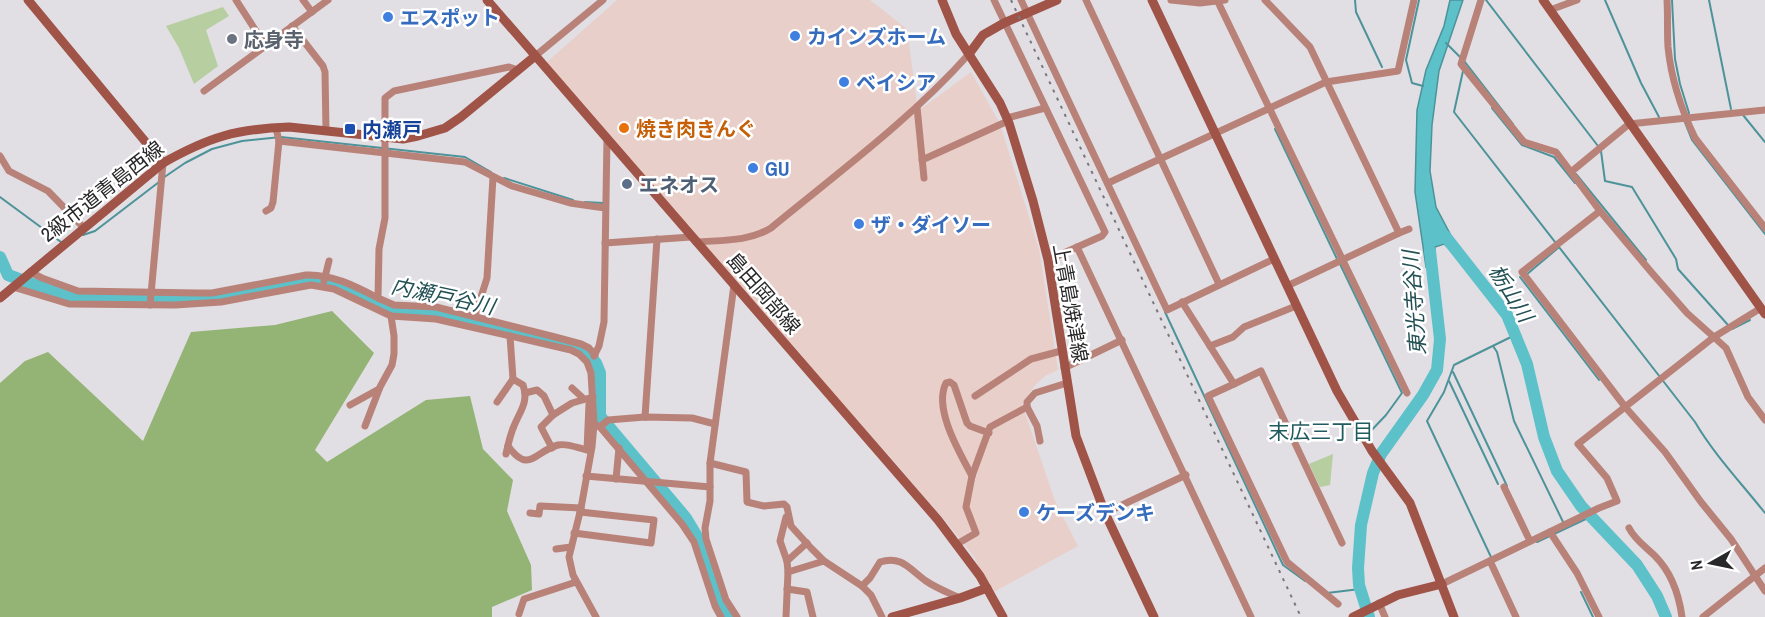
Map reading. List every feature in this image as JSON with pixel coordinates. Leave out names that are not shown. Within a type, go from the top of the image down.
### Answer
[{"type":"street","points":[[28,0],[163,163],[150,305]]},
{"type":"street","points":[[236,0],[265,45]]},
{"type":"street","points":[[303,0],[312,12]]},
{"type":"street","points":[[204,91],[328,0]]},
{"type":"street","name":"島田岡部線","points":[[487,0],[957,544],[987,588],[1003,617]]},
{"type":"street","points":[[534,57],[603,0]]},
{"type":"street","name":"上青島焼津線","points":[[942,0],[956,34],[1000,103],[1007,120],[1033,201],[1048,260],[1076,436],[1105,513],[1154,617]]},
{"type":"street","points":[[994,0],[1105,232],[1102,236],[1048,260]]},
{"type":"street","points":[[1021,0],[1167,310],[1274,259]]},
{"type":"street","points":[[605,243],[657,239],[748,238],[759,235],[771,228],[917,107],[943,83],[983,35],[1004,23],[1058,0]]},
{"type":"street","points":[[1086,0],[1219,284]]},
{"type":"street","points":[[1152,0],[1336,391],[1372,451],[1410,503],[1454,617]]},
{"type":"street","points":[[1171,0],[1218,1],[1266,110],[1343,260],[1407,393]]},
{"type":"street","points":[[1264,0],[1308,43],[1399,233]]},
{"type":"street","points":[[1108,183],[1326,82],[1398,71],[1414,0]]},
{"type":"street","points":[[1481,0],[1461,64],[1524,142],[1556,152],[1600,211],[1680,305],[1726,348],[1748,397],[1765,420]]},
{"type":"street","points":[[1353,617],[1398,595],[1442,584],[1617,501],[1607,478],[1578,444],[1714,337],[1762,306],[1629,124],[1543,0]]},
{"type":"street","points":[[1550,10],[1577,0]]},
{"type":"street","points":[[1667,0],[1668,48],[1685,118],[1695,138],[1765,228]]},
{"type":"street","points":[[292,26],[323,66],[325,72],[326,131]]},
{"type":"street","name":"2級市道青島西線","points":[[0,298],[163,163],[209,139],[251,130],[276,128],[403,139],[418,136],[445,128],[534,57]]},
{"type":"street","points":[[378,298],[379,249],[385,218],[385,98],[394,91],[509,67],[518,70]]},
{"type":"street","points":[[917,107],[924,178]]},
{"type":"street","points":[[922,160],[1007,120],[1045,108]]},
{"type":"street","points":[[1571,172],[1629,124],[1765,110]]},
{"type":"street","points":[[266,211],[271,208],[273,202],[279,141],[276,128]]},
{"type":"street","points":[[587,362],[595,355],[604,322],[607,138]]},
{"type":"street","points":[[279,141],[465,162],[512,186],[570,203],[605,208]]},
{"type":"street","points":[[0,156],[9,171]]},
{"type":"street","points":[[0,169],[9,171],[48,191],[84,228]]},
{"type":"street","points":[[475,316],[487,278],[493,177]]},
{"type":"street","points":[[1600,211],[1522,272],[1626,408],[1665,452],[1701,502],[1731,538],[1765,591]]},
{"type":"street","points":[[1287,286],[1409,229]]},
{"type":"street","points":[[645,417],[657,239]]},
{"type":"street","points":[[1077,247],[1251,617]]},
{"type":"street","points":[[323,286],[329,261]]},
{"type":"street","points":[[30,272],[78,291],[212,294],[306,275],[325,277],[348,283],[394,304],[436,307],[475,316],[581,344],[595,355]]},
{"type":"street","points":[[306,275],[307,286]]},
{"type":"street","points":[[48,298],[52,282]]},
{"type":"street","points":[[345,294],[348,283]]},
{"type":"street","points":[[734,285],[710,463],[710,501],[705,528],[706,539],[726,600],[736,617]]},
{"type":"street","points":[[13,287],[69,304],[150,305],[221,302],[307,286],[323,286],[392,316],[436,319],[571,350],[587,362],[591,373],[585,458],[587,473]]},
{"type":"street","points":[[1182,302],[1234,384]]},
{"type":"street","points":[[365,426],[379,389],[392,365],[394,304]]},
{"type":"street","points":[[1210,346],[1233,337],[1244,327],[1296,306]]},
{"type":"street","points":[[491,332],[494,321]]},
{"type":"street","points":[[497,402],[513,379],[510,336]]},
{"type":"street","points":[[1064,368],[1122,340]]},
{"type":"street","points":[[975,396],[1031,359],[1061,351]]},
{"type":"street","points":[[1338,604],[1287,562],[1208,396],[1261,370],[1342,543]]},
{"type":"street","points":[[513,379],[523,385],[524,409],[514,425],[507,450],[525,460],[534,459],[558,445],[587,450]]},
{"type":"street","points":[[972,477],[950,430],[944,410],[943,392],[946,383],[950,382],[954,385],[967,423],[988,433]]},
{"type":"street","points":[[1040,441],[1037,426],[1027,402],[1035,393],[1067,383]]},
{"type":"street","points":[[572,388],[589,398],[597,425],[619,448],[682,524],[694,542],[715,606],[721,617]]},
{"type":"street","points":[[350,405],[379,389]]},
{"type":"street","points":[[525,393],[537,390],[547,402],[553,416]]},
{"type":"street","points":[[552,448],[541,427],[572,402],[589,398]]},
{"type":"street","points":[[957,544],[976,533],[966,507],[972,477],[990,428],[1027,406]]},
{"type":"street","points":[[597,425],[608,420],[645,417],[692,418],[715,424]]},
{"type":"street","points":[[596,617],[576,582],[569,557],[597,425]]},
{"type":"street","points":[[616,479],[619,448]]},
{"type":"street","points":[[710,463],[746,472],[747,502],[764,506],[784,504],[787,507],[791,526],[824,561],[862,586],[871,595],[882,617]]},
{"type":"street","points":[[587,473],[616,479],[710,487]]},
{"type":"street","points":[[1105,513],[1186,475]]},
{"type":"street","points":[[1504,487],[1530,541]]},
{"type":"street","points":[[530,513],[539,514],[540,506],[654,520],[651,543],[574,533]]},
{"type":"street","points":[[786,617],[788,572],[780,541],[788,512]]},
{"type":"street","points":[[1629,528],[1667,572],[1675,586],[1682,617]]},
{"type":"street","points":[[1550,532],[1577,573],[1599,617]]},
{"type":"street","points":[[787,561],[807,543]]},
{"type":"street","points":[[556,549],[571,547]]},
{"type":"street","points":[[862,586],[880,562],[893,560],[904,563],[925,581],[960,598]]},
{"type":"street","points":[[788,572],[824,561]]},
{"type":"street","points":[[1490,561],[1516,617]]},
{"type":"street","points":[[1703,617],[1765,568]]},
{"type":"street","points":[[519,614],[524,599],[576,582]]},
{"type":"street","points":[[892,617],[928,612],[987,588]]},
{"type":"street","points":[[787,589],[807,592],[813,617]]},
{"type":"street","points":[[1378,604],[1385,617]]},
{"type":"shaded area","points":[[617,0],[870,0],[907,29],[918,111],[971,72],[1000,124],[1039,249],[1058,370],[1045,376],[1035,385],[1022,404],[1055,501],[1078,546],[990,594],[975,558],[948,524],[546,63]]},
{"type":"green space","points":[[223,7],[229,16],[206,30],[218,66],[194,84],[179,48],[166,26]]},
{"type":"green space","points":[[332,311],[374,353],[315,450],[327,462],[426,400],[470,396],[483,449],[513,480],[507,511],[531,565],[532,590],[492,607],[492,617],[0,617],[0,383],[25,361],[48,352],[143,441],[191,332],[275,325]]},
{"type":"green space","points":[[1333,454],[1330,485],[1320,487],[1309,464]]},
{"type":"water","points":[[1450,0],[1463,0],[1439,71],[1432,125],[1430,171],[1436,207],[1457,247],[1451,250],[1444,244],[1435,247],[1434,264],[1426,267],[1415,192],[1417,110],[1426,70],[1444,26]]},
{"type":"waterway","points":[[1355,0],[1356,12],[1382,67]]},
{"type":"waterway","points":[[1419,0],[1406,60],[1412,83],[1423,86]]},
{"type":"waterway","points":[[1486,0],[1598,146]]},
{"type":"waterway","points":[[1605,0],[1641,83],[1659,117]]},
{"type":"waterway","points":[[1672,0],[1675,59],[1689,113],[1687,115]]},
{"type":"waterway","points":[[1709,0],[1731,109]]},
{"type":"waterway","points":[[1446,43],[1465,62],[1513,124]]},
{"type":"waterway","points":[[1463,71],[1454,112],[1695,422],[1719,457],[1765,513]]},
{"type":"waterway","points":[[1495,107],[1492,108],[1522,145],[1554,157],[1575,183]]},
{"type":"waterway","points":[[1743,115],[1765,142]]},
{"type":"waterway","points":[[1684,120],[1692,140],[1765,234]]},
{"type":"waterway","points":[[1275,129],[1337,259]]},
{"type":"waterway","points":[[163,178],[212,149],[242,141],[281,137],[465,157],[491,172]]},
{"type":"waterway","points":[[1601,151],[1605,181],[1632,187],[1676,259],[1678,269],[1728,325]]},
{"type":"waterway","points":[[1576,174],[1646,260]]},
{"type":"waterway","points":[[504,178],[573,200]]},
{"type":"waterway","points":[[83,235],[95,231],[159,182]]},
{"type":"waterway","points":[[0,197],[61,242]]},
{"type":"waterway","points":[[585,202],[603,203]]},
{"type":"waterway","name":"栃山川","points":[[1445,236],[1507,315],[1527,364],[1544,437],[1557,471],[1581,506],[1637,565],[1657,596],[1666,617]]},
{"type":"waterway","points":[[1526,275],[1558,248]]},
{"type":"waterway","name":"東光寺谷川","points":[[1369,617],[1359,585],[1358,568],[1361,525],[1373,473],[1381,454],[1423,395],[1437,370],[1440,339],[1430,251]]},
{"type":"waterway","name":"内瀬戸谷川","points":[[0,257],[8,275],[65,296],[213,299],[302,281],[318,280],[353,290],[387,308],[435,313],[575,346],[587,352],[596,363],[600,373],[600,416],[686,518],[698,538],[714,590],[728,617]]},
{"type":"waterway","points":[[1340,264],[1402,393],[1367,435]]},
{"type":"waterway","points":[[1520,277],[1599,380]]},
{"type":"waterway","points":[[1165,312],[1283,565],[1305,581]]},
{"type":"waterway","points":[[1732,329],[1750,320]]},
{"type":"waterway","points":[[1491,557],[1427,421],[1444,392],[1454,365],[1515,335]]},
{"type":"waterway","points":[[1493,346],[1497,352],[1514,421],[1566,528]]},
{"type":"waterway","points":[[1453,372],[1507,486]]},
{"type":"waterway","points":[[1449,381],[1498,484]]},
{"type":"waterway","points":[[1537,542],[1590,517]]},
{"type":"waterway","points":[[1327,593],[1360,589]]},
{"type":"waterway","points":[[1581,592],[1593,617]]},
{"type":"railway","points":[[1011,0],[1301,617]]},
{"type":"place","name":"エスポット","points":[[388,17]]},
{"type":"place","name":"カインズホーム","points":[[795,36]]},
{"type":"place","name":"応身寺","points":[[232,39]]},
{"type":"place","name":"ベイシア","points":[[844,82]]},
{"type":"place","name":"焼き肉きんぐ","points":[[624,128]]},
{"type":"place","name":"内瀬戸","points":[[350,129]]},
{"type":"place","name":"GU","points":[[753,168]]},
{"type":"place","name":"エネオス","points":[[627,184]]},
{"type":"place","name":"ザ・ダイソー","points":[[859,224]]},
{"type":"place","name":"ケーズデンキ","points":[[1024,512]]},
{"type":"district","name":"末広三丁目","points":[[1321,431]]}]
